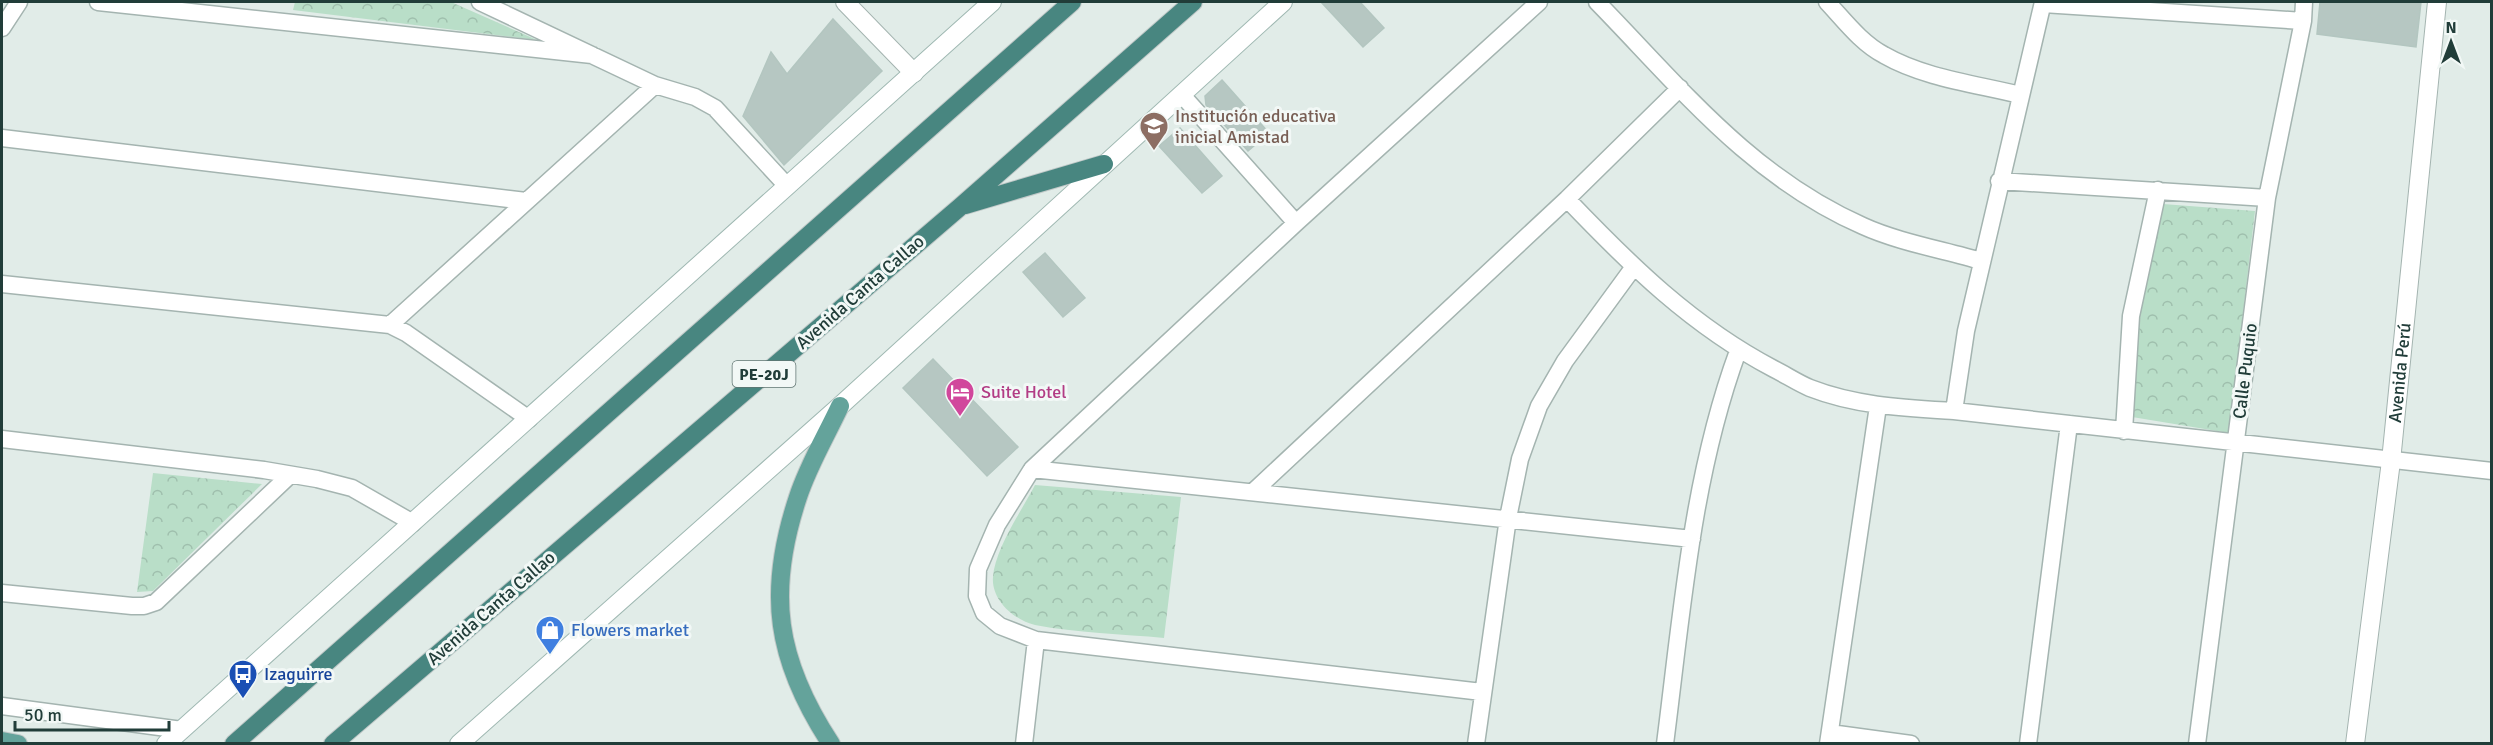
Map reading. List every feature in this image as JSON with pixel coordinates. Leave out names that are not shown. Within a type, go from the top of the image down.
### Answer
[{"type":"highway","points":[[234,744],[1072,2]]},
{"type":"highway","name":"Avenida Canta Callao","points":[[333,744],[960,207],[1193,2]]},
{"type":"highway","points":[[960,207],[1104,164]]},
{"type":"main road","points":[[845,2],[914,73]]},
{"type":"main road","points":[[166,744],[992,2]]},
{"type":"main road","points":[[459,744],[840,406],[1283,2]]},
{"type":"main road","name":"Avenida Perú","points":[[2355,744],[2391,461],[2437,2]]},
{"type":"main road","points":[[831,744],[795,680],[784,643],[778,606],[783,551],[798,495],[840,406]]},
{"type":"street","points":[[2,28],[19,2]]},
{"type":"street","points":[[98,2],[592,55]]},
{"type":"street","points":[[480,2],[656,85],[695,97],[715,108],[787,186]]},
{"type":"street","points":[[1482,692],[1036,640],[1000,626],[984,613],[977,596],[978,569],[992,536],[1032,470],[1296,223],[1539,2]]},
{"type":"street","points":[[1598,2],[1734,144],[1797,192],[1864,227],[1981,261]]},
{"type":"street","points":[[1827,2],[1857,34],[1883,55],[1917,69],[2020,94]]},
{"type":"street","name":"Calle Puquio","points":[[2197,744],[2267,198],[2303,21],[2304,2]]},
{"type":"street","points":[[1954,411],[1966,332],[1981,261],[2043,3],[2303,21]]},
{"type":"street","points":[[390,325],[656,85]]},
{"type":"street","points":[[1254,491],[1567,199],[1680,88]]},
{"type":"street","points":[[1182,95],[1296,223]]},
{"type":"street","points":[[2,138],[526,201]]},
{"type":"street","points":[[1999,181],[2267,198]]},
{"type":"street","points":[[2124,431],[2131,316],[2158,190]]},
{"type":"street","points":[[1567,199],[1633,268],[1738,351],[1810,388],[1878,406],[1954,411],[2492,471]]},
{"type":"street","points":[[1476,744],[1508,518],[1520,459],[1539,406],[1565,361],[1633,268]]},
{"type":"street","points":[[2,284],[390,325],[406,333],[529,419]]},
{"type":"street","points":[[1665,744],[1692,539],[1719,402],[1738,351]]},
{"type":"street","points":[[1878,406],[1829,738],[1911,744]]},
{"type":"street","points":[[2028,744],[2069,424]]},
{"type":"street","points":[[2,439],[290,475],[352,488],[413,523]]},
{"type":"street","points":[[1032,470],[1254,491],[1692,539]]},
{"type":"street","points":[[2,593],[144,606],[156,602],[290,475]]},
{"type":"street","points":[[1024,744],[1036,640]]},
{"type":"street","points":[[2,706],[182,730]]},
{"type":"green space","points":[[295,2],[451,2],[537,40],[293,10]]},
{"type":"green space","points":[[2163,204],[2255,211],[2229,433],[2126,416],[2139,307]]},
{"type":"green space","points":[[153,473],[262,484],[153,591],[137,592]]},
{"type":"green space","points":[[1035,485],[1181,497],[1164,638],[1083,632],[1035,625],[1019,619],[1005,608],[993,585],[995,566],[1004,542]]},
{"type":"building","points":[[1321,2],[1360,2],[1384,28],[1363,47]]},
{"type":"building","points":[[2320,2],[2421,2],[2416,47],[2317,34]]},
{"type":"building","points":[[833,19],[882,71],[784,165],[743,116],[771,52],[787,74]]},
{"type":"building","points":[[1222,80],[1269,133],[1248,151],[1206,105],[1205,96]]},
{"type":"building","points":[[1180,128],[1222,176],[1202,193],[1159,146]]},
{"type":"building","points":[[1045,253],[1085,298],[1063,317],[1023,272]]},
{"type":"building","name":"Suite Hotel","points":[[933,359],[1018,447],[987,476],[903,388]]},
{"type":"place","name":"Institución educativa inicial Amistad","points":[[1154,152]]},
{"type":"place","name":"Suite Hotel","points":[[960,418]]},
{"type":"place","name":"Flowers market","points":[[550,656]]},
{"type":"place","name":"Izaguirre","points":[[243,700]]}]
